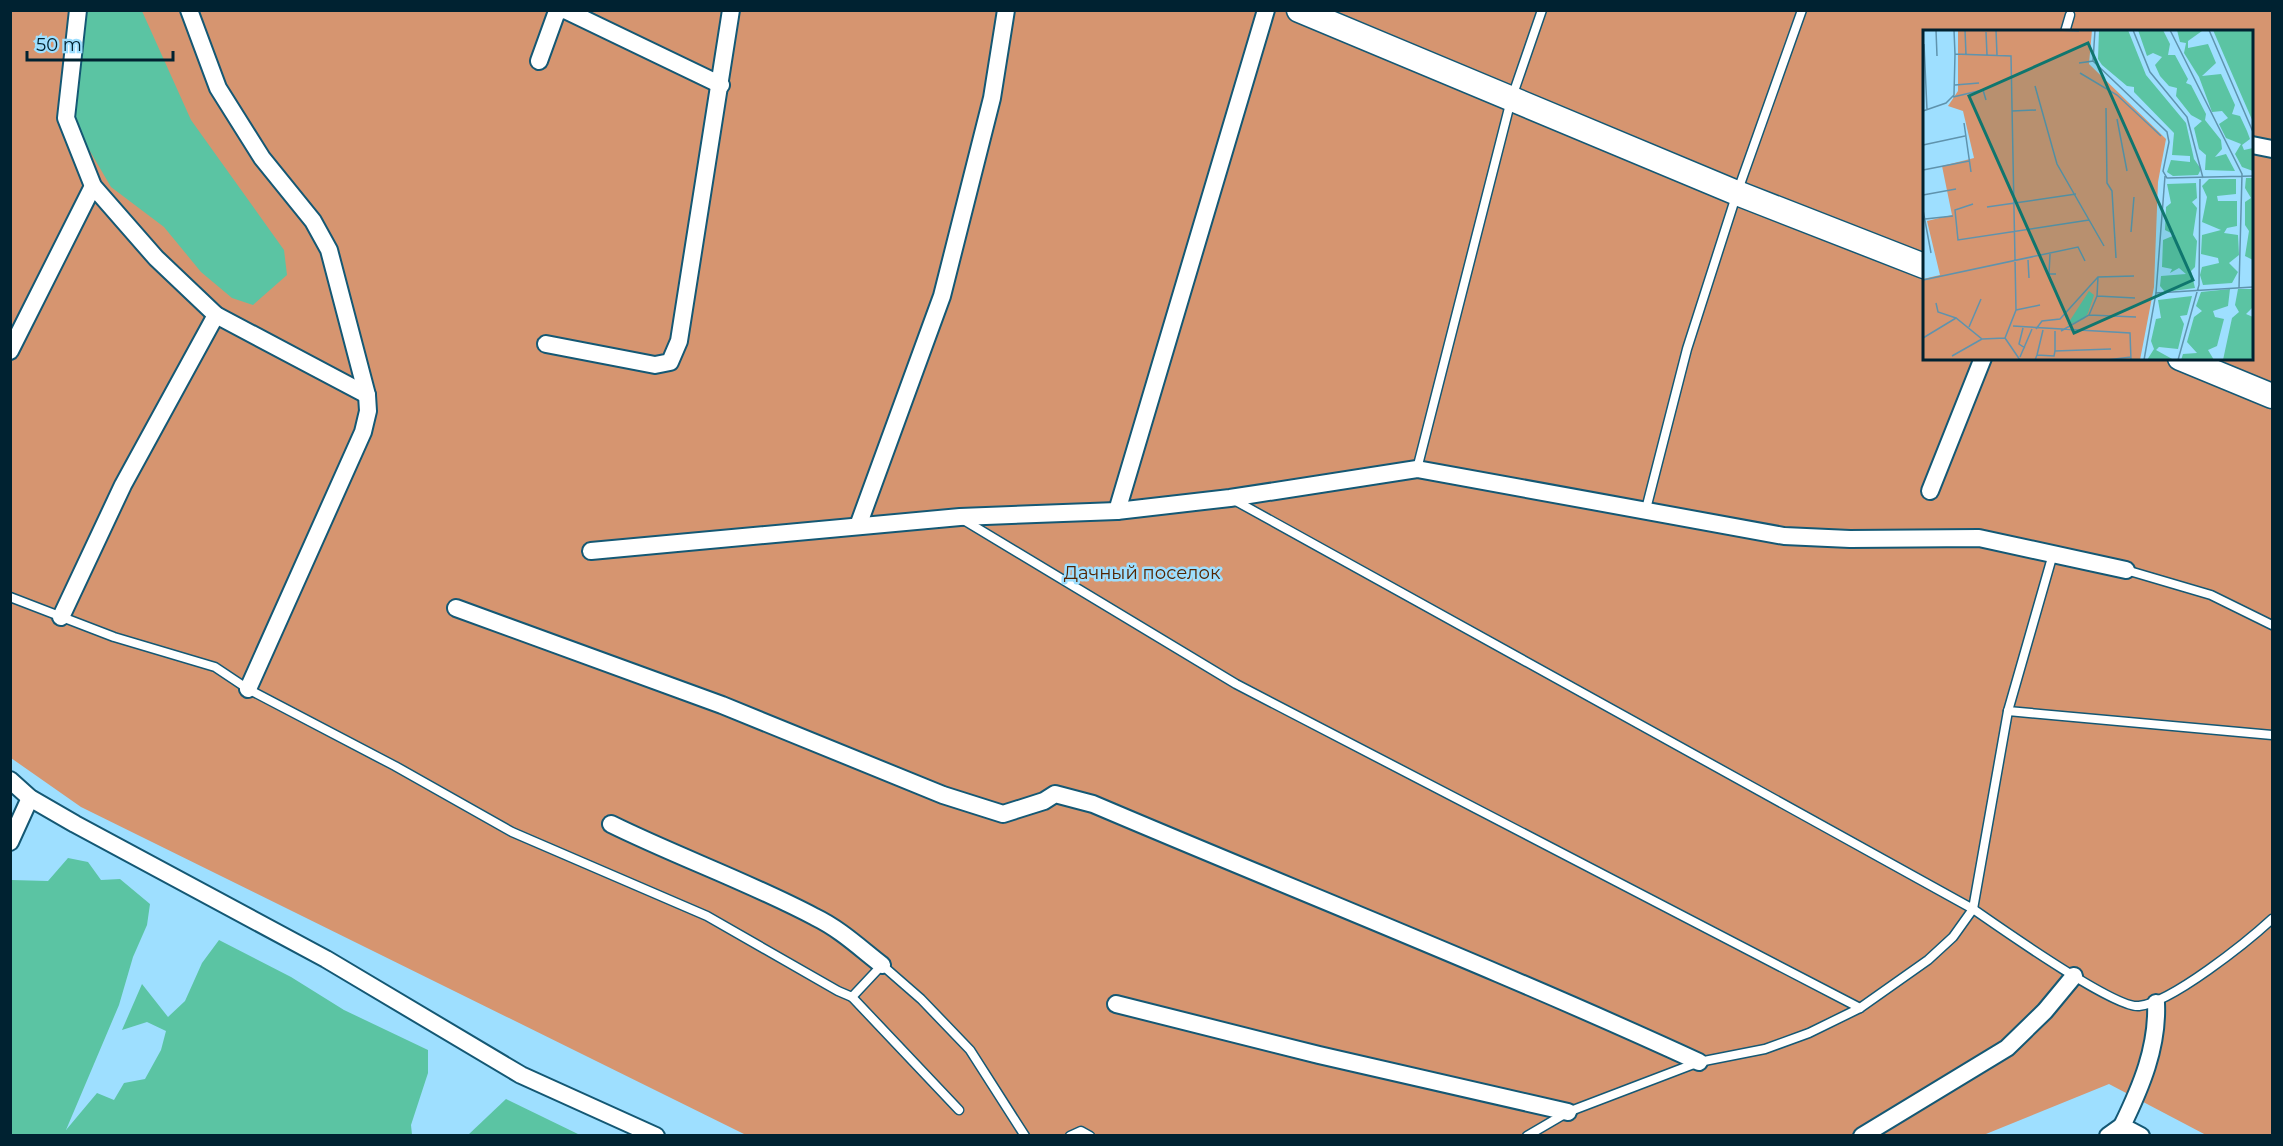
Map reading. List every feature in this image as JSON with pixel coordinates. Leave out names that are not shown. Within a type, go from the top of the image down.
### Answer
[{"type":"street","points":[[78,10],[66,118],[93,186],[156,258],[216,315],[367,395]]},
{"type":"street","points":[[189,10],[218,88],[262,158],[313,221],[330,250],[367,395],[368,411],[363,432],[248,689]]},
{"type":"street","points":[[539,61],[556,14],[563,10],[721,85]]},
{"type":"street","points":[[546,344],[655,365],[670,362],[679,341],[731,10]]},
{"type":"street","points":[[858,526],[942,296],[992,98],[1006,10]]},
{"type":"street","points":[[1117,511],[1266,10]]},
{"type":"street","points":[[1299,10],[1737,193],[1923,266]]},
{"type":"street","points":[[2253,145],[2272,149]]},
{"type":"street","points":[[10,351],[93,186]]},
{"type":"street","points":[[61,617],[123,484],[216,315]]},
{"type":"street","points":[[1930,491],[1982,360]]},
{"type":"street","points":[[2185,360],[2272,396]]},
{"type":"street","points":[[591,551],[960,517],[1117,511],[1230,498],[1417,469],[1645,513],[1784,536],[1850,539],[1979,538],[2126,570]]},
{"type":"street","points":[[456,608],[711,701],[944,795],[1003,814],[1044,801],[1055,794],[1093,804],[1551,994],[1699,1062]]},
{"type":"street","points":[[10,780],[30,798],[326,959],[521,1075],[656,1136]]},
{"type":"street","points":[[10,842],[30,798]]},
{"type":"street","points":[[611,824],[665,851],[815,917],[841,932],[882,965]]},
{"type":"street","points":[[1862,1136],[2007,1048],[2045,1011],[2074,976]]},
{"type":"street","points":[[2141,1136],[2115,1131],[2149,1062],[2157,1023],[2156,1003]]},
{"type":"street","points":[[1116,1004],[1319,1055],[1568,1112]]},
{"type":"lane","points":[[1417,469],[1512,100],[1542,10]]},
{"type":"lane","points":[[1645,513],[1687,349],[1737,193],[1802,10]]},
{"type":"lane","points":[[2066,30],[2070,15]]},
{"type":"lane","points":[[1230,498],[1973,909],[2074,976],[2136,1007],[2156,1003],[2254,935],[2272,919]]},
{"type":"lane","points":[[960,517],[1236,684],[1860,1008]]},
{"type":"lane","points":[[1527,1136],[1568,1112],[1699,1062],[1765,1049],[1809,1033],[1860,1008],[1928,960],[1953,937],[1973,909],[2008,711],[2053,554]]},
{"type":"lane","points":[[2126,570],[2211,595],[2272,625]]},
{"type":"lane","points":[[10,597],[114,637],[215,667],[248,689],[395,766],[512,832],[707,916],[852,997],[958,1110]]},
{"type":"lane","points":[[2008,711],[2272,735]]},
{"type":"lane","points":[[852,997],[882,965],[921,999],[970,1050],[1025,1136]]},
{"type":"lane","points":[[1070,1136],[1081,1131],[1090,1136]]},
{"type":"green space","name":"Дачный поселок","points":[[11,11],[2272,11],[2272,1135],[2206,1135],[2109,1084],[1981,1136],[746,1135],[81,807],[11,758]]},
{"type":"shaded area","points":[[84,11],[142,11],[191,120],[284,250],[287,275],[253,305],[232,298],[201,272],[164,227],[111,187],[77,129],[72,84],[85,28]]},
{"type":"shaded area","points":[[68,858],[88,862],[101,880],[120,879],[150,904],[147,925],[133,957],[119,1005],[66,1130],[97,1093],[114,1100],[124,1083],[145,1079],[161,1050],[166,1031],[147,1022],[122,1030],[142,984],[168,1017],[185,1001],[202,963],[219,940],[291,977],[344,1010],[428,1050],[428,1073],[411,1125],[412,1135],[11,1135],[11,880],[48,881]]},
{"type":"shaded area","points":[[506,1099],[580,1135],[468,1135]]}]
